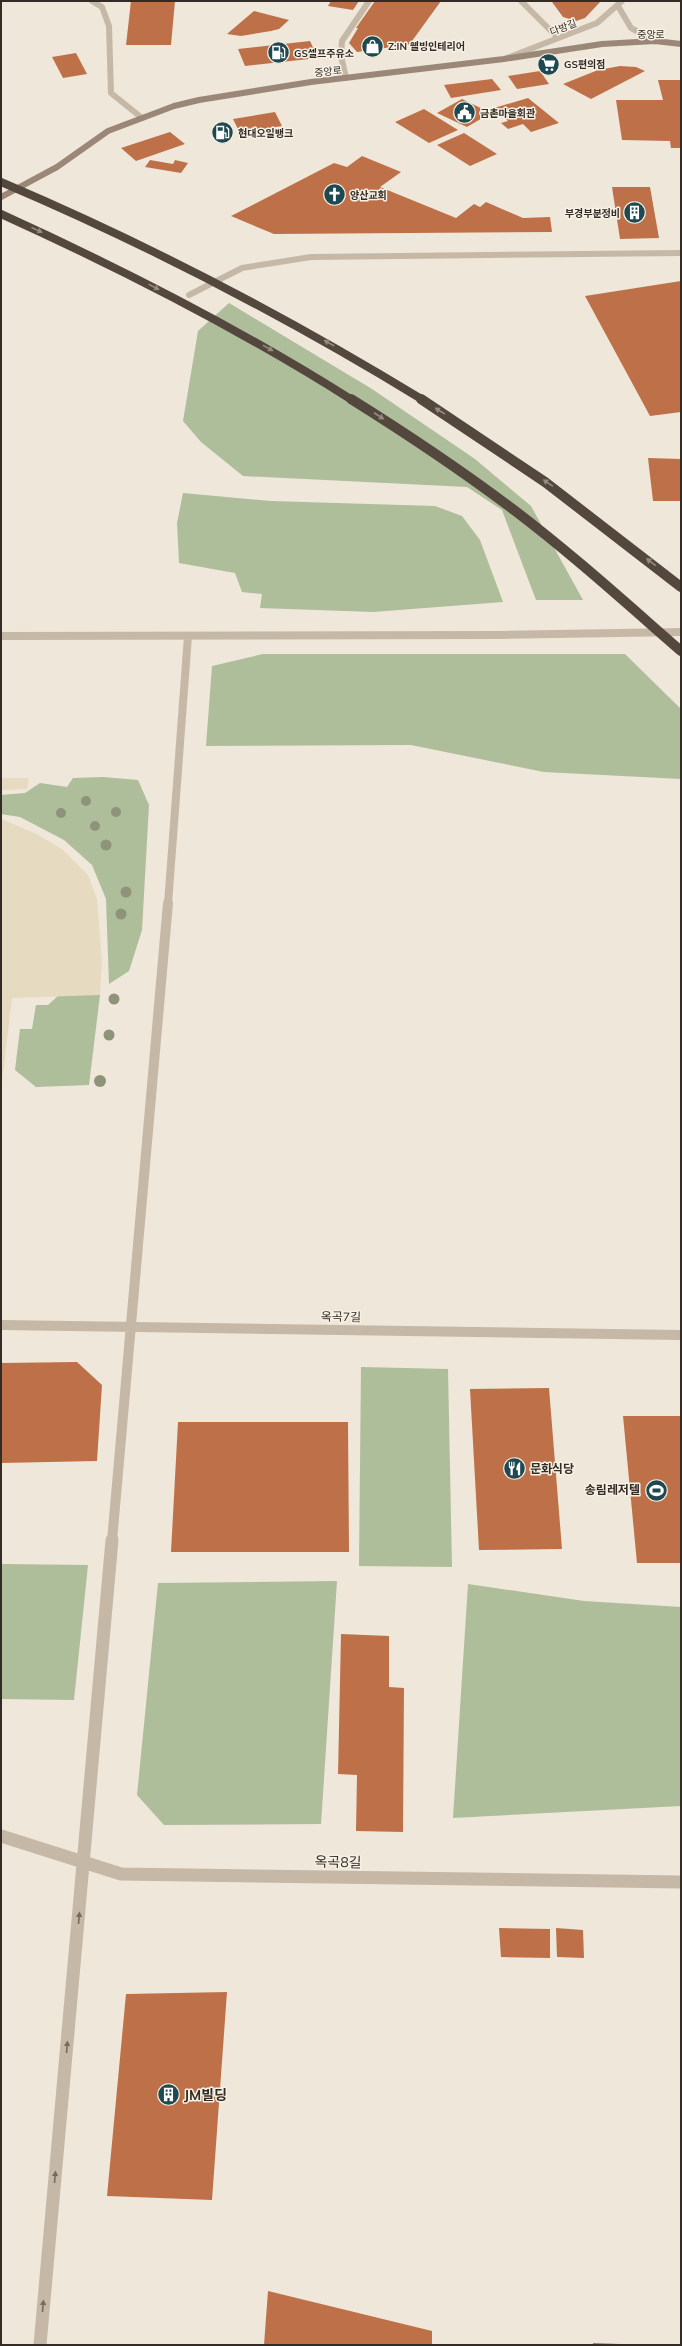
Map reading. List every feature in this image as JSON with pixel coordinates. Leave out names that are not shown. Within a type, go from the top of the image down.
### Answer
[{"type":"highway","points":[[1,182],[62,207],[162,254],[261,305],[369,366],[471,430],[565,495],[681,587]]},
{"type":"highway","points":[[1,214],[95,257],[191,305],[299,366],[392,425],[490,491],[604,582],[681,651]]},
{"type":"main road","name":"중앙로","points":[[1,197],[57,168],[108,131],[142,118],[199,100],[346,78],[504,59],[602,44],[655,42],[681,44]]},
{"type":"street","points":[[92,1],[102,7],[109,26],[111,93],[142,118]]},
{"type":"street","points":[[346,78],[341,56],[342,42],[369,1]]},
{"type":"street","points":[[521,1],[558,38]]},
{"type":"street","name":"다방길","points":[[504,59],[597,23],[622,1]]},
{"type":"street","points":[[618,6],[631,28],[655,42]]},
{"type":"street","points":[[189,295],[242,268],[310,257],[681,253]]},
{"type":"street","points":[[1,636],[500,636],[681,632]]},
{"type":"street","points":[[40,2345],[160,1012],[188,636]]},
{"type":"street","name":"옥곡7길","points":[[1,1325],[681,1335]]},
{"type":"street","name":"옥곡8길","points":[[1,1836],[121,1874],[681,1882]]},
{"type":"green space","points":[[229,303],[372,389],[475,459],[531,506],[583,600],[536,600],[502,510],[467,487],[243,476],[201,442],[183,421],[198,331]]},
{"type":"green space","points":[[183,493],[271,501],[435,506],[462,516],[480,540],[503,602],[373,612],[260,608],[262,594],[242,592],[235,573],[179,563],[177,523]]},
{"type":"green space","points":[[263,654],[625,654],[681,709],[681,779],[544,772],[411,745],[206,746],[212,666]]},
{"type":"green space","points":[[103,777],[138,780],[149,805],[142,930],[129,971],[109,984],[106,899],[92,865],[64,840],[20,817],[1,814],[1,795],[25,793],[40,783],[67,787],[73,778]]},
{"type":"green space","points":[[59,995],[100,995],[89,1085],[36,1087],[15,1070],[20,1029],[32,1029],[36,1005],[48,1005]]},
{"type":"green space","points":[[361,1367],[448,1369],[452,1567],[359,1566]]},
{"type":"green space","points":[[2,1564],[88,1565],[74,1700],[1,1699]]},
{"type":"green space","points":[[337,1581],[321,1824],[164,1825],[137,1795],[158,1583]]},
{"type":"green space","points":[[468,1584],[584,1601],[681,1607],[681,1806],[453,1818]]},
{"type":"shaded area","points":[[1,778],[29,778],[27,789],[1,790]]},
{"type":"shaded area","points":[[1,819],[37,834],[63,850],[88,875],[97,899],[102,961],[100,995],[12,998],[1,1090]]},
{"type":"building","points":[[131,1],[175,1],[171,45],[126,45]]},
{"type":"building","points":[[331,1],[359,1],[353,10],[328,6]]},
{"type":"building","points":[[375,1],[441,1],[412,41],[413,44],[357,52],[349,43],[358,28],[356,28]]},
{"type":"building","points":[[601,1],[585,18],[576,21],[563,17],[552,2]]},
{"type":"building","points":[[254,11],[289,20],[279,29],[271,31],[241,36],[227,34]]},
{"type":"building","name":"GS셀프주유소","points":[[310,41],[318,58],[245,66],[238,49]]},
{"type":"building","points":[[76,53],[87,74],[63,78],[52,57]]},
{"type":"building","points":[[620,66],[636,67],[645,71],[591,99],[563,84],[598,70]]},
{"type":"building","points":[[540,71],[549,84],[517,89],[508,76]]},
{"type":"building","points":[[492,79],[501,90],[451,98],[444,85]]},
{"type":"building","points":[[658,80],[681,80],[681,148],[671,148],[670,141],[622,140],[616,100],[663,100]]},
{"type":"building","points":[[528,98],[559,123],[531,132],[523,124],[508,129],[501,123],[508,121],[494,108]]},
{"type":"building","name":"금촌마을회관","points":[[462,99],[491,113],[467,127],[437,113]]},
{"type":"building","points":[[424,109],[458,130],[429,143],[395,122]]},
{"type":"building","points":[[275,112],[282,126],[240,133],[233,119]]},
{"type":"building","points":[[170,132],[185,144],[136,161],[121,148]]},
{"type":"building","points":[[464,133],[497,154],[470,166],[437,145]]},
{"type":"building","name":"양산교회","points":[[362,156],[401,172],[380,187],[456,218],[474,204],[480,207],[486,202],[523,218],[550,217],[552,232],[274,234],[231,216],[334,163],[347,167]]},
{"type":"building","points":[[150,160],[173,164],[175,160],[188,163],[181,173],[145,167]]},
{"type":"building","name":"부경부분정비","points":[[612,187],[650,187],[659,238],[620,239]]},
{"type":"building","points":[[681,281],[681,412],[650,416],[585,296]]},
{"type":"building","points":[[648,458],[681,459],[681,501],[653,501]]},
{"type":"building","points":[[77,1362],[102,1385],[97,1461],[1,1463],[1,1363]]},
{"type":"building","name":"문화식당","points":[[549,1388],[562,1549],[479,1550],[470,1389]]},
{"type":"building","name":"송림레저텔","points":[[623,1416],[681,1416],[681,1563],[637,1563]]},
{"type":"building","points":[[178,1422],[348,1422],[349,1552],[171,1552]]},
{"type":"building","points":[[341,1634],[389,1636],[389,1687],[404,1688],[403,1832],[356,1831],[357,1775],[338,1774]]},
{"type":"building","points":[[499,1928],[550,1929],[550,1958],[501,1957]]},
{"type":"building","points":[[556,1928],[583,1930],[584,1958],[557,1957]]},
{"type":"building","name":"JM빌딩","points":[[227,1992],[212,2200],[107,2196],[126,1994]]},
{"type":"building","points":[[268,2291],[432,2331],[432,2345],[264,2345]]},
{"type":"building","points":[[593,2343],[620,2344],[620,2345],[593,2345]]},
{"type":"place","name":"Z:IN 웰빙인테리어","points":[[373,46]]},
{"type":"place","name":"GS셀프주유소","points":[[278,53]]},
{"type":"place","name":"GS편의점","points":[[548,64]]},
{"type":"place","name":"금촌마을회관","points":[[464,113]]},
{"type":"place","name":"현대오일뱅크","points":[[223,133]]},
{"type":"place","name":"양산교회","points":[[335,195]]},
{"type":"place","name":"부경부분정비","points":[[635,213]]},
{"type":"place","name":"문화식당","points":[[515,1469]]},
{"type":"place","name":"송림레저텔","points":[[656,1490]]},
{"type":"place","name":"JM빌딩","points":[[168,2095]]}]
